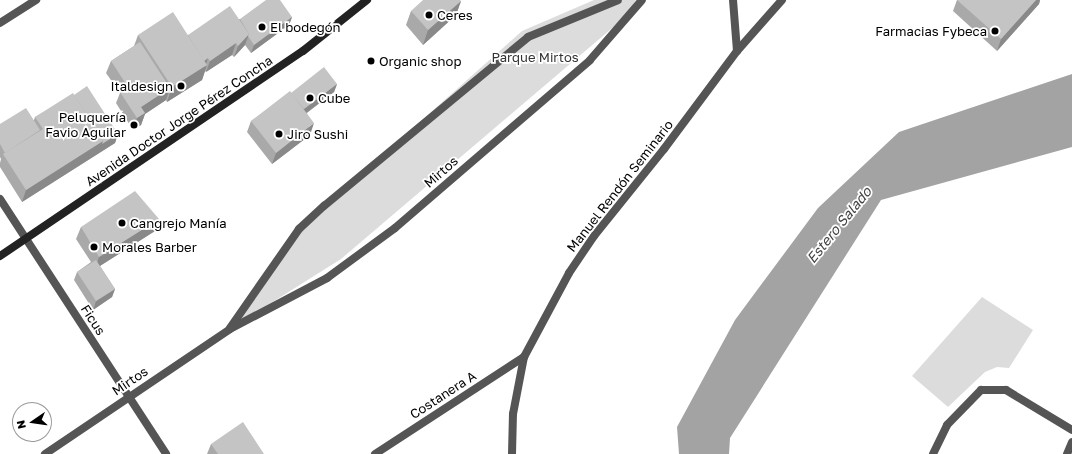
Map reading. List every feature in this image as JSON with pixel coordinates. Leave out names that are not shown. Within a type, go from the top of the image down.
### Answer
[{"type":"street","points":[[0,23],[36,0]]},
{"type":"street","name":"Avenida Doctor Jorge Pérez Concha","points":[[0,256],[304,51],[367,0]]},
{"type":"street","name":"Mirtos","points":[[230,329],[299,229],[324,206],[528,37],[618,0]]},
{"type":"street","name":"Mirtos","points":[[45,454],[230,329],[328,278],[395,228],[594,56],[642,0]]},
{"type":"street","points":[[732,0],[737,51]]},
{"type":"street","name":"Manuel Rendón Seminario","points":[[512,454],[514,403],[524,357],[569,273],[594,236],[664,149],[737,51],[782,0]]},
{"type":"street","name":"Ficus","points":[[0,199],[166,454]]},
{"type":"street","name":"Costanera A","points":[[375,454],[524,357]]},
{"type":"street","points":[[933,454],[947,425],[981,390],[1006,390],[1072,430]]},
{"type":"street","points":[[1067,454],[1072,442]]},
{"type":"green space","name":"Parque Mirtos","points":[[594,0],[636,0],[624,18],[341,259],[230,329],[303,226],[522,31]]},
{"type":"green space","points":[[982,297],[1033,330],[1009,368],[997,367],[985,372],[948,407],[912,376]]},
{"type":"water","name":"Estero Salado","points":[[1072,74],[1072,147],[881,200],[730,438],[729,454],[679,454],[677,427],[735,320],[818,208],[899,132]]},
{"type":"building","name":"El bodegón","points":[[266,0],[280,0],[292,17],[254,45],[240,19]]},
{"type":"building","points":[[423,0],[461,1],[428,30],[411,11]]},
{"type":"building","name":"Farmacias Fybeca","points":[[957,0],[1036,0],[1001,39]]},
{"type":"building","points":[[230,6],[249,34],[238,46],[236,43],[210,61],[208,58],[204,61],[188,35]]},
{"type":"building","points":[[173,12],[207,65],[172,87],[138,35]]},
{"type":"building","points":[[140,42],[170,88],[141,107],[145,113],[137,118],[120,92],[128,87],[111,61]]},
{"type":"building","points":[[324,67],[337,84],[304,109],[291,93]]},
{"type":"building","points":[[87,86],[118,134],[102,144],[103,141],[74,95]]},
{"type":"building","name":"Jiro Sushi","points":[[290,91],[314,123],[276,153],[251,121]]},
{"type":"building","points":[[73,93],[103,141],[26,190],[3,154],[43,129],[35,117]]},
{"type":"building","points":[[26,108],[40,130],[5,153],[0,144],[0,124]]},
{"type":"building","points":[[135,191],[159,219],[99,257],[81,227]]},
{"type":"building","points":[[96,260],[115,289],[96,301],[77,272]]},
{"type":"building","points":[[243,422],[264,454],[218,454],[211,444]]},
{"type":"place","name":"Ceres","points":[[429,15]]},
{"type":"place","name":"El bodegón","points":[[262,27]]},
{"type":"place","name":"Farmacias Fybeca","points":[[995,31]]},
{"type":"place","name":"Organic shop","points":[[371,61]]},
{"type":"place","name":"Italdesign","points":[[181,86]]},
{"type":"place","name":"Cube","points":[[310,98]]},
{"type":"place","name":"Peluquería Favio Aguilar","points":[[134,125]]},
{"type":"place","name":"Jiro Sushi","points":[[279,134]]},
{"type":"place","name":"Cangrejo Manía","points":[[122,223]]},
{"type":"place","name":"Morales Barber","points":[[94,247]]}]
